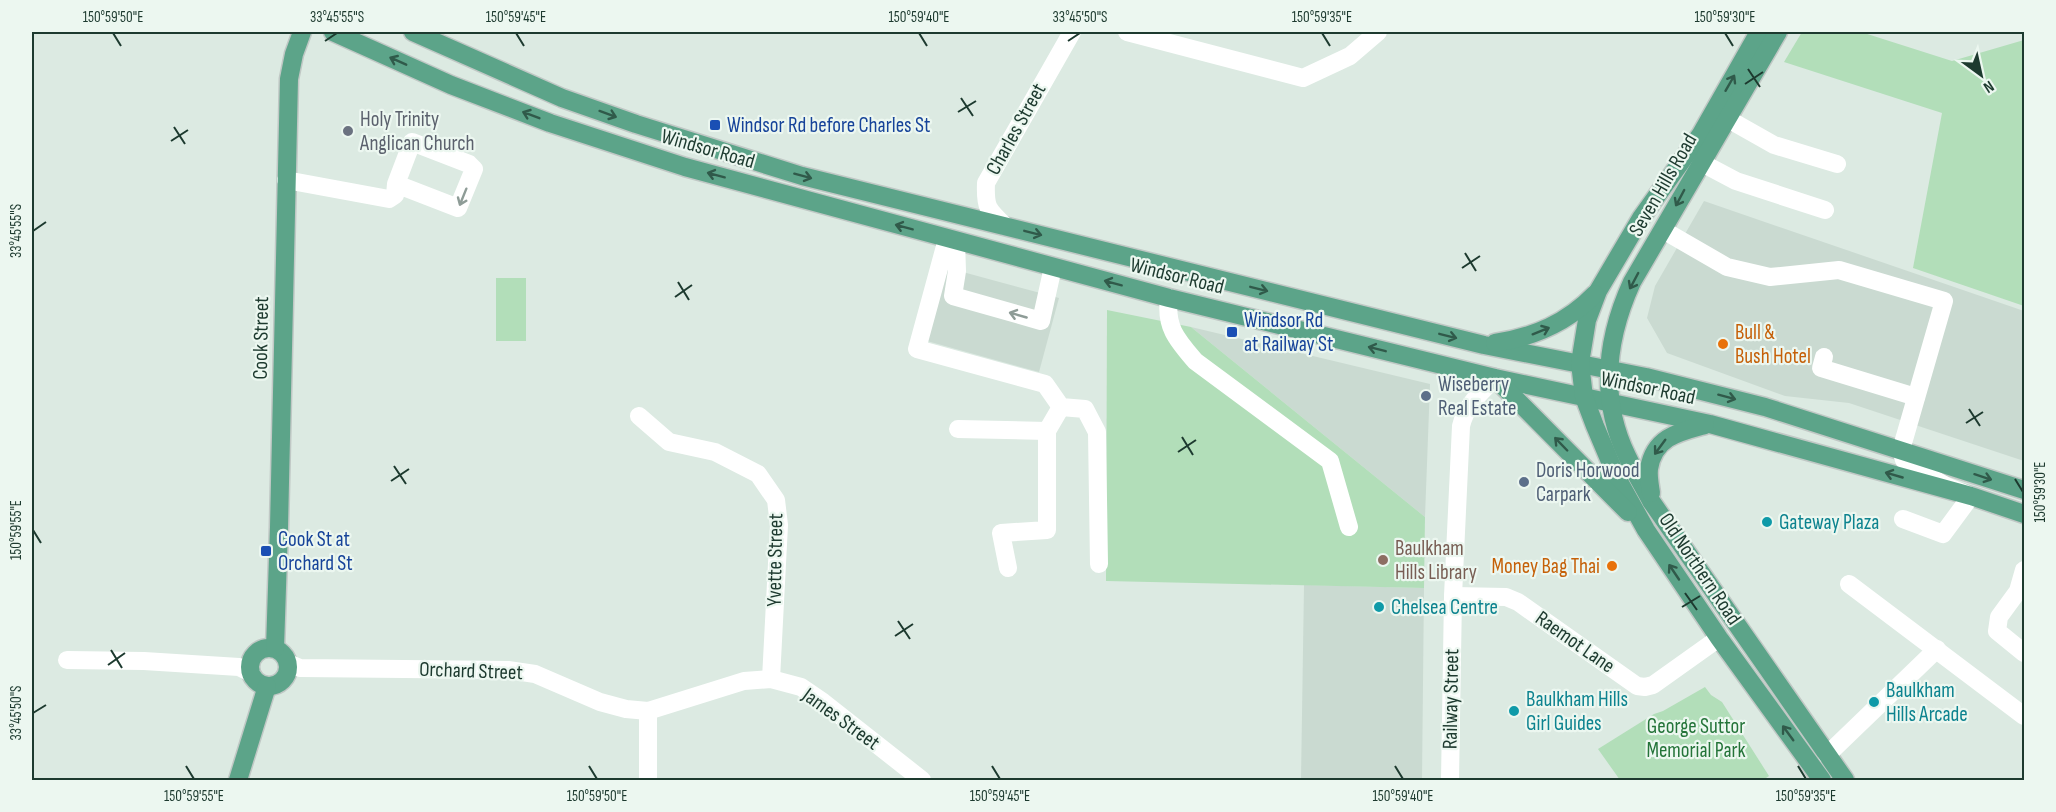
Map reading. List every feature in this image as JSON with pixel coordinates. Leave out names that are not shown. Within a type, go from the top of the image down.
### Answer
[{"type":"main road","name":"Cook Street","points":[[275,648],[289,79],[294,54],[302,32]]},
{"type":"main road","name":"Windsor Road","points":[[333,32],[451,85],[550,123],[685,167],[1169,298],[1495,378],[1710,424],[1971,496],[2025,514]]},
{"type":"main road","name":"Windsor Road","points":[[413,32],[562,98],[636,124],[802,176],[1484,345],[1646,377],[1764,407],[2025,490]]},
{"type":"main road","name":"Seven Hills Road","points":[[1580,363],[1587,320],[1598,291],[1641,218],[1701,134],[1759,32]]},
{"type":"main road","name":"Seven Hills Road","points":[[1608,369],[1620,309],[1632,282],[1778,32]]},
{"type":"main road","points":[[1484,345],[1542,332],[1583,307],[1598,291]]},
{"type":"main road","name":"Old Northern Road","points":[[1580,363],[1584,397],[1617,478],[1646,530],[1719,638],[1822,780]]},
{"type":"main road","name":"Old Northern Road","points":[[1608,369],[1614,420],[1626,455],[1651,501],[1845,780]]},
{"type":"main road","points":[[1495,378],[1646,530]]},
{"type":"main road","points":[[1651,501],[1649,469],[1657,449],[1668,436],[1710,424]]},
{"type":"main road","points":[[275,648],[281,651],[288,663],[288,670],[281,682],[267,686],[255,680],[251,673],[251,659],[261,649],[275,648]]},
{"type":"main road","points":[[238,780],[267,686]]},
{"type":"street","name":"Charles Street","points":[[1005,226],[990,212],[986,199],[986,183],[1072,32]]},
{"type":"street","points":[[1127,32],[1303,78],[1350,57],[1378,32]]},
{"type":"street","points":[[1728,119],[1774,145],[1838,164]]},
{"type":"street","points":[[1702,163],[1736,181],[1825,210]]},
{"type":"street","points":[[286,180],[389,199],[395,195],[396,184]]},
{"type":"street","points":[[1663,230],[1727,267],[1770,277],[1839,270],[1944,301],[1901,450],[1908,464],[1946,486],[1971,496],[1943,534],[1903,519]]},
{"type":"street","points":[[952,240],[957,271],[953,296],[1041,321],[1053,267]]},
{"type":"street","points":[[952,240],[917,349],[1045,384],[1061,407],[1085,410],[1097,432],[1099,564]]},
{"type":"street","points":[[1169,298],[1167,315],[1172,328],[1195,362],[1330,461],[1349,527]]},
{"type":"street","points":[[1824,357],[1821,368],[1916,397]]},
{"type":"street","name":"Railway Street","points":[[1450,780],[1453,596],[1461,426],[1464,412],[1495,378]]},
{"type":"street","points":[[1008,568],[1001,533],[1047,530],[1047,431],[1061,407]]},
{"type":"street","name":"Yvette Street","points":[[639,416],[669,442],[715,452],[759,474],[776,500],[779,525],[771,679]]},
{"type":"street","points":[[958,429],[1047,431]]},
{"type":"street","points":[[2025,570],[2018,591],[2000,617],[1997,631],[2025,653]]},
{"type":"street","points":[[1849,584],[2025,716]]},
{"type":"street","name":"Raemot Lane","points":[[1453,596],[1506,597],[1518,602],[1637,686],[1653,685],[1719,638]]},
{"type":"street","points":[[1827,755],[1937,649]]},
{"type":"street","points":[[66,660],[144,661],[239,667],[251,673]]},
{"type":"street","name":"Orchard Street","points":[[288,663],[300,668],[508,670],[535,674],[600,702],[626,709],[648,711]]},
{"type":"street","name":"James Street","points":[[648,711],[744,681],[771,679],[801,687],[922,780]]},
{"type":"street","points":[[648,711],[648,780]]},
{"type":"shaded area","points":[[1704,201],[2024,311],[2024,461],[1849,403],[1785,396],[1667,353],[1647,318],[1655,286]]},
{"type":"shaded area","points":[[948,268],[1059,298],[1039,372],[927,341]]},
{"type":"shaded area","points":[[1191,327],[1430,384],[1425,517]]},
{"type":"shaded area","points":[[1304,585],[1424,588],[1422,780],[1301,780]]},
{"type":"green space","points":[[1802,32],[1861,32],[1952,61],[2024,40],[2024,306],[1913,268],[1942,113],[1784,62]]},
{"type":"green space","points":[[496,278],[526,278],[526,341],[496,341]]},
{"type":"green space","points":[[1107,310],[1191,327],[1425,517],[1424,588],[1106,581]]},
{"type":"green space","name":"George Suttor Memorial Park","points":[[1705,687],[1711,695],[1722,702],[1769,776],[1763,780],[1620,780],[1598,749],[1654,714]]},
{"type":"place","name":"Windsor Rd before Charles St","points":[[715,125]]},
{"type":"place","name":"Holy Trinity Anglican Church","points":[[348,131]]},
{"type":"place","name":"Windsor Rd at Railway St","points":[[1232,332]]},
{"type":"place","name":"Bull & Bush Hotel","points":[[1723,344]]},
{"type":"place","name":"Wiseberry Real Estate","points":[[1426,396]]},
{"type":"place","name":"Doris Horwood Carpark","points":[[1524,482]]},
{"type":"place","name":"Gateway Plaza","points":[[1767,522]]},
{"type":"place","name":"Cook St at Orchard St","points":[[266,551]]},
{"type":"place","name":"Baulkham Hills Library","points":[[1383,560]]},
{"type":"place","name":"Money Bag Thai","points":[[1612,566]]},
{"type":"place","name":"Chelsea Centre","points":[[1379,607]]},
{"type":"place","name":"Baulkham Hills Arcade","points":[[1874,702]]},
{"type":"place","name":"Baulkham Hills Girl Guides","points":[[1514,711]]}]
